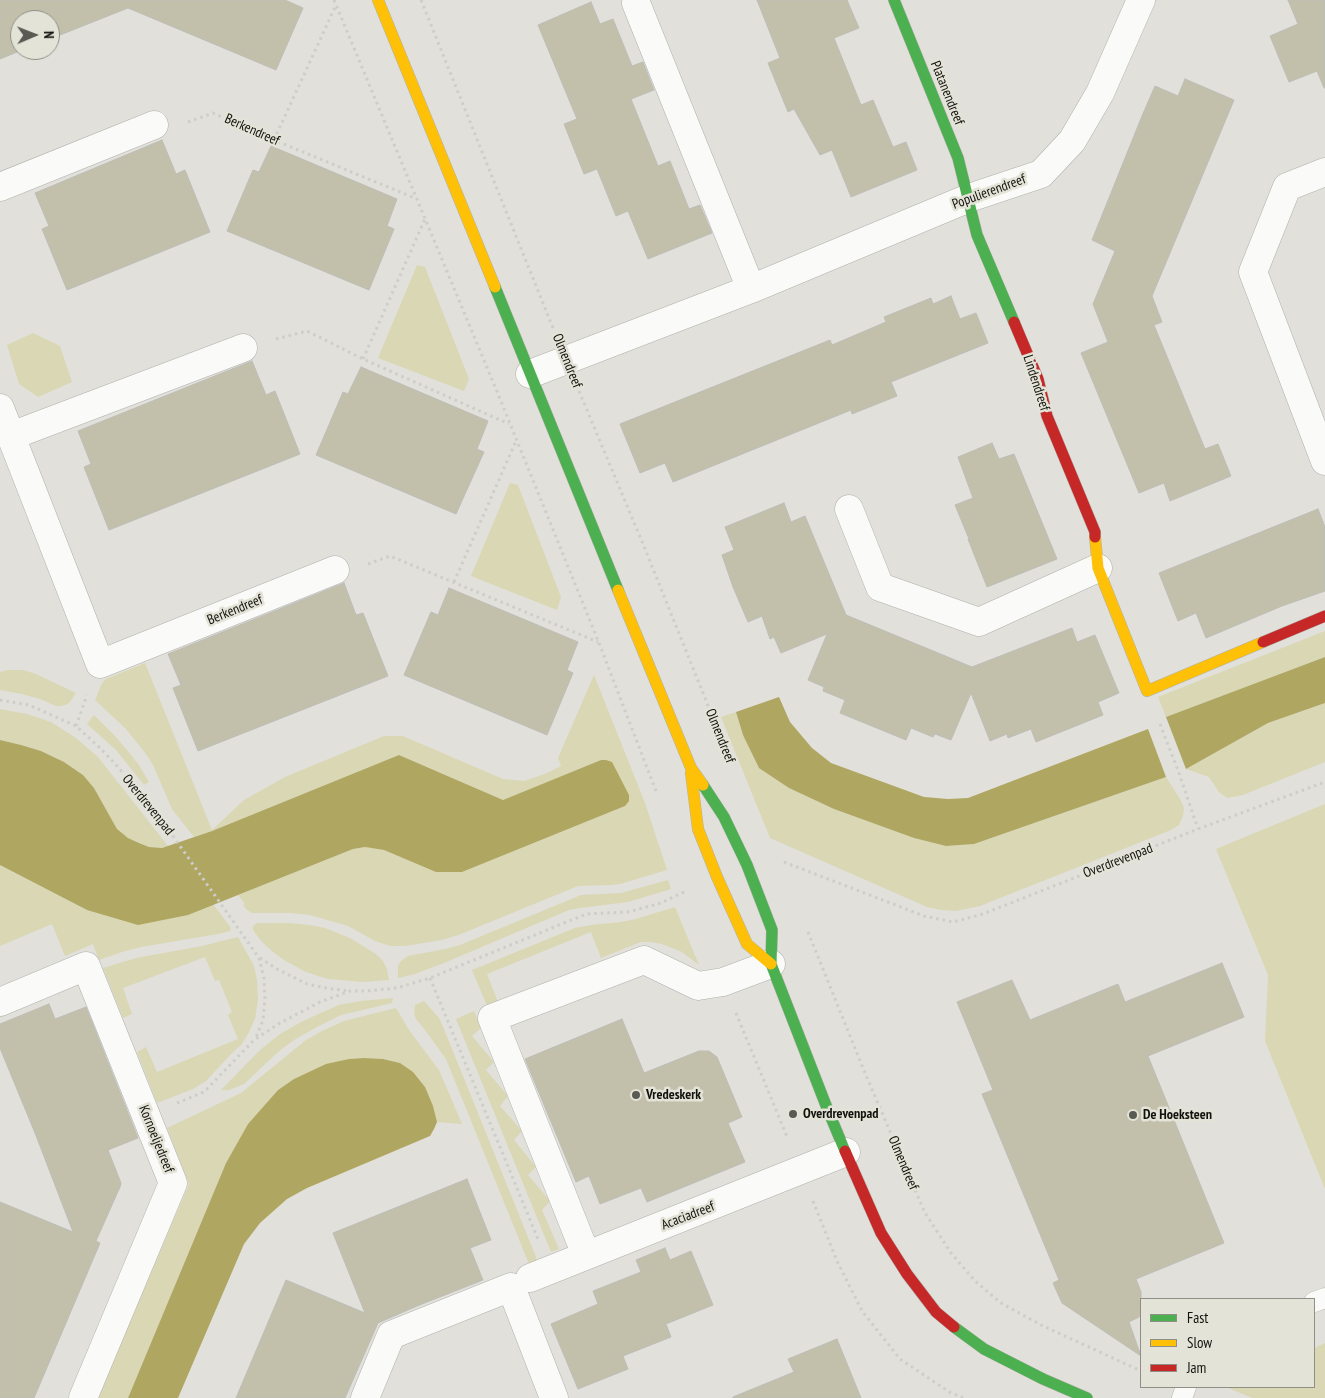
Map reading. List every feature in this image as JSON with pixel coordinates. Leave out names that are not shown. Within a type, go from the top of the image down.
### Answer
[{"type":"street","points":[[378,0],[691,768],[724,817],[747,865],[772,930],[771,964],[824,1100],[881,1233],[907,1274],[936,1312],[984,1348],[1043,1379],[1087,1398]]},
{"type":"street","name":"Platanendreef","points":[[894,0],[958,158],[969,198]]},
{"type":"street","name":"Populierendreef","points":[[530,374],[750,288],[969,198],[1041,174],[1072,141],[1100,93],[1141,0]]},
{"type":"street","points":[[636,3],[750,288]]},
{"type":"street","points":[[0,187],[154,124]]},
{"type":"street","points":[[1325,172],[1287,188],[1253,272],[1325,461]]},
{"type":"street","name":"Lindendreef","points":[[969,198],[977,235],[1038,379],[1047,416],[1096,532],[1098,568],[1147,690],[1325,616]]},
{"type":"street","points":[[11,436],[243,348]]},
{"type":"street","name":"Berkendreef","points":[[0,408],[100,664],[335,570]]},
{"type":"street","points":[[849,509],[880,587],[979,622],[1098,568]]},
{"type":"street","points":[[691,768],[698,829],[710,861],[747,944],[771,964]]},
{"type":"street","points":[[586,1255],[492,1018],[644,960],[698,986],[723,982],[771,964]]},
{"type":"street","name":"Kornoeljedreef","points":[[0,1002],[86,966],[174,1183],[83,1398]]},
{"type":"street","name":"Acaciadreef","points":[[540,1274],[846,1152]]},
{"type":"street","points":[[364,1398],[391,1335],[511,1287],[554,1398]]},
{"type":"path","points":[[334,0],[496,389],[658,794]]},
{"type":"path","name":"Olmendreef","points":[[421,0],[732,764]]},
{"type":"path","points":[[274,140],[336,4]]},
{"type":"path","name":"Berkendreef","points":[[154,124],[175,127],[213,112],[274,140],[418,199]]},
{"type":"path","points":[[363,359],[425,219]]},
{"type":"path","points":[[243,348],[307,331],[363,359],[509,424]]},
{"type":"path","points":[[454,582],[516,440]]},
{"type":"path","points":[[335,570],[348,572],[390,556],[598,642]]},
{"type":"path","name":"Overdrevenpad","points":[[0,700],[29,705],[76,726],[100,748],[168,828],[260,958],[307,984],[350,991],[396,988],[430,978],[586,914],[628,912],[661,903],[688,890]]},
{"type":"path","points":[[1158,719],[1198,829]]},
{"type":"path","name":"Overdrevenpad","points":[[778,860],[924,916],[953,922],[983,914],[1198,829],[1325,782]]},
{"type":"path","name":"Olmendreef","points":[[807,930],[925,1213],[951,1253],[975,1281],[1001,1303],[1041,1325],[1140,1371]]},
{"type":"path","name":"Overdrevenpad","points":[[254,1040],[263,1020],[265,999],[264,978],[260,958]]},
{"type":"path","points":[[430,978],[540,1274]]},
{"type":"path","points":[[723,982],[837,1261],[862,1311],[900,1358],[951,1393],[964,1398]]},
{"type":"path","name":"Overdrevenpad","points":[[204,1092],[254,1040],[280,1022],[320,1002],[350,991]]},
{"type":"shaded area","points":[[417,265],[425,267],[469,379],[464,391],[378,358]]},
{"type":"shaded area","points":[[33,333],[60,346],[72,382],[38,397],[19,384],[7,345]]},
{"type":"shaded area","points":[[510,483],[518,485],[561,597],[557,610],[471,576]]},
{"type":"shaded area","points":[[1325,631],[1325,657],[1166,717],[1158,697]]},
{"type":"shaded area","points":[[1325,657],[1325,703],[1268,723],[1186,769],[1166,717]]},
{"type":"shaded area","points":[[145,663],[212,830],[244,800],[285,777],[384,736],[403,736],[503,779],[524,781],[545,774],[561,766],[558,758],[594,675],[645,803],[667,870],[620,884],[578,886],[461,934],[442,940],[405,946],[390,946],[375,941],[348,926],[310,915],[252,913],[243,905],[245,904],[238,895],[353,849],[365,847],[384,850],[437,872],[462,872],[625,806],[601,760],[503,800],[399,755],[212,831],[194,837],[172,809],[153,765],[146,754],[125,728],[95,700],[102,683],[106,679]]},
{"type":"shaded area","points":[[23,670],[36,674],[76,693],[68,704],[56,706],[40,699],[0,690],[0,672]]},
{"type":"shaded area","points":[[779,697],[790,722],[812,748],[831,763],[924,797],[968,798],[1148,729],[1166,777],[974,844],[946,846],[914,838],[834,809],[789,788],[759,768],[743,735],[736,712]]},
{"type":"shaded area","points":[[1325,703],[1325,762],[1243,795],[1227,798],[1219,792],[1209,777],[1186,769],[1268,723]]},
{"type":"shaded area","points":[[0,709],[27,714],[51,722],[76,738],[98,757],[168,846],[162,848],[149,847],[128,838],[117,829],[94,788],[83,775],[64,762],[41,751],[0,740]]},
{"type":"shaded area","points":[[736,712],[743,735],[789,788],[834,809],[914,838],[946,846],[974,844],[1166,777],[1184,808],[1183,816],[1179,825],[1171,830],[980,906],[956,911],[927,907],[770,838],[721,717]]},
{"type":"shaded area","points":[[94,715],[127,750],[149,782],[144,785],[116,750],[87,724]]},
{"type":"shaded area","points":[[0,740],[41,751],[64,762],[83,775],[94,788],[117,829],[128,838],[149,847],[162,848],[212,831],[399,755],[503,800],[601,760],[606,760],[612,762],[629,795],[629,801],[625,806],[462,872],[436,872],[384,850],[365,847],[353,849],[188,915],[138,925],[87,910],[0,865]]},
{"type":"shaded area","points":[[1325,804],[1325,1189],[1265,1041],[1268,975],[1216,849]]},
{"type":"shaded area","points":[[0,865],[87,910],[188,915],[213,904],[231,928],[230,931],[218,934],[141,947],[99,960],[93,944],[65,956],[52,924],[0,946]]},
{"type":"shaded area","points":[[668,880],[671,889],[628,902],[569,910],[444,963],[398,978],[398,965],[408,956],[460,945],[581,895],[621,893]]},
{"type":"shaded area","points":[[675,907],[699,965],[682,952],[651,942],[641,942],[601,958],[591,932],[487,974],[498,1002],[487,1006],[472,970],[575,928],[636,919]]},
{"type":"shaded area","points":[[257,923],[310,925],[325,928],[350,938],[376,954],[383,961],[389,980],[362,982],[328,979],[306,972],[284,960],[262,942],[253,930],[253,926]]},
{"type":"shaded area","points":[[238,937],[254,966],[257,980],[258,1000],[255,1019],[248,1034],[241,1045],[206,1081],[193,1089],[157,1103],[137,1052],[146,1047],[157,1072],[238,1039],[228,1015],[232,1012],[219,980],[215,981],[205,957],[123,988],[132,1014],[123,1018],[103,968],[136,958],[202,946]]},
{"type":"shaded area","points":[[393,998],[392,1003],[341,1015],[315,1028],[278,1052],[244,1084],[229,1090],[221,1090],[260,1050],[280,1034],[303,1021],[339,1005]]},
{"type":"shaded area","points":[[424,1001],[439,1018],[444,1029],[536,1257],[536,1261],[529,1264],[446,1059],[414,1014],[415,1005]]},
{"type":"shaded area","points":[[396,1008],[409,1030],[439,1070],[462,1124],[437,1122],[433,1106],[400,1063],[383,1059],[349,1059],[294,1079],[278,1090],[248,1124],[226,1163],[128,1398],[97,1398],[189,1184],[167,1128],[241,1093],[306,1040],[322,1031],[344,1021]]},
{"type":"shaded area","points":[[474,1011],[481,1028],[472,1036],[494,1062],[486,1070],[508,1096],[500,1106],[522,1131],[514,1140],[536,1167],[528,1175],[550,1201],[542,1210],[559,1249],[551,1252],[456,1019]]},
{"type":"shaded area","points":[[364,1058],[383,1059],[400,1063],[413,1072],[425,1087],[433,1106],[437,1122],[430,1136],[307,1188],[287,1199],[260,1223],[244,1244],[178,1398],[128,1398],[226,1163],[248,1124],[278,1090],[294,1079],[326,1064]]},
{"type":"shaded area","points":[[1325,1343],[1325,1398],[1252,1398],[1228,1388],[1315,1388],[1315,1348]]},
{"type":"building","points":[[0,0],[285,0],[303,8],[276,70],[128,8],[60,35],[60,10],[10,10],[10,55],[0,59]]},
{"type":"building","points":[[757,0],[847,0],[859,28],[834,38],[861,105],[873,100],[893,147],[906,142],[917,170],[851,197],[832,150],[820,155],[794,109],[788,112],[768,63],[780,58]]},
{"type":"building","points":[[1288,0],[1325,0],[1325,88],[1317,71],[1289,82],[1270,36],[1298,24]]},
{"type":"building","points":[[591,2],[600,24],[613,19],[632,66],[643,62],[654,90],[631,99],[658,166],[670,161],[689,209],[700,205],[712,233],[648,259],[628,211],[616,216],[597,169],[584,174],[564,124],[577,119],[538,25]]},
{"type":"building","points":[[1185,79],[1234,100],[1152,296],[1162,322],[1154,325],[1205,449],[1218,444],[1231,476],[1170,501],[1164,483],[1139,493],[1081,353],[1108,342],[1093,304],[1115,251],[1092,240],[1155,86],[1178,96]]},
{"type":"building","points":[[162,140],[176,174],[185,170],[210,232],[67,290],[42,229],[49,226],[35,193]]},
{"type":"building","points":[[271,146],[397,199],[387,226],[394,229],[369,290],[227,231],[253,170],[259,172]]},
{"type":"building","points":[[951,296],[960,319],[976,313],[988,343],[891,382],[897,396],[852,414],[851,410],[673,482],[665,463],[640,473],[620,424],[830,340],[832,345],[886,322],[884,317],[931,298],[933,304]]},
{"type":"building","points":[[252,361],[266,395],[275,391],[300,454],[109,530],[84,467],[91,464],[78,431]]},
{"type":"building","points":[[361,367],[488,421],[477,449],[484,452],[456,514],[316,455],[343,392],[348,394]]},
{"type":"building","points":[[992,443],[999,459],[1014,454],[1057,559],[987,587],[955,505],[973,498],[958,457]]},
{"type":"building","points":[[784,503],[791,522],[805,516],[846,615],[972,667],[1072,628],[1077,642],[1095,635],[1119,693],[1098,702],[1103,715],[1036,742],[1031,729],[1008,738],[1007,734],[990,741],[971,693],[951,740],[935,734],[933,737],[911,728],[906,740],[840,713],[845,700],[823,691],[824,687],[808,680],[827,634],[781,653],[774,637],[770,639],[762,616],[748,622],[722,555],[734,550],[725,527]]},
{"type":"building","points":[[1318,509],[1325,527],[1325,591],[1282,606],[1206,638],[1196,613],[1178,621],[1159,573]]},
{"type":"building","points":[[344,583],[356,615],[363,613],[388,676],[198,751],[173,688],[181,685],[168,654]]},
{"type":"building","points":[[449,588],[578,642],[567,670],[573,673],[547,735],[404,675],[431,612],[438,615]]},
{"type":"building","points":[[1222,963],[1244,1017],[1148,1056],[1224,1243],[1136,1279],[1141,1292],[1140,1316],[1129,1322],[1140,1355],[1062,1303],[1053,1283],[1059,1280],[982,1094],[993,1090],[957,1002],[1012,980],[1030,1020],[1118,984],[1125,1002]]},
{"type":"building","points":[[49,1004],[55,1019],[86,1007],[138,1138],[108,1150],[121,1183],[120,1187],[96,1241],[100,1243],[34,1398],[0,1398],[0,1202],[73,1232],[0,1048],[0,1024]]},
{"type":"building","name":"Vredeskerk","points":[[622,1019],[644,1073],[699,1051],[709,1051],[717,1057],[742,1117],[728,1123],[745,1162],[647,1202],[641,1188],[600,1204],[589,1176],[576,1182],[525,1059]]},
{"type":"building","points":[[467,1179],[491,1240],[470,1248],[483,1280],[378,1323],[345,1398],[236,1398],[286,1280],[365,1313],[333,1233]]},
{"type":"building","points":[[665,1248],[670,1260],[691,1251],[713,1305],[666,1324],[671,1337],[623,1356],[628,1369],[578,1389],[551,1324],[598,1304],[593,1291],[641,1272],[636,1260]]},
{"type":"building","points":[[837,1339],[861,1398],[733,1398],[794,1372],[788,1359]]},
{"type":"traffic: fast","points":[[894,0],[958,158],[977,235],[1014,322]]},
{"type":"traffic: fast","points":[[495,287],[618,590]]},
{"type":"traffic: fast","points":[[703,785],[724,817],[747,865],[772,930],[771,964],[845,1151]]},
{"type":"traffic: fast","points":[[954,1327],[984,1349],[1043,1379],[1087,1398]]},
{"type":"traffic: slow","points":[[378,0],[495,287]]},
{"type":"traffic: slow","points":[[1095,537],[1098,568],[1147,691],[1263,642]]},
{"type":"traffic: slow","points":[[618,590],[691,768],[703,785]]},
{"type":"traffic: slow","points":[[691,773],[698,829],[717,877],[747,944],[771,964]]},
{"type":"traffic: jam","points":[[1014,322],[1038,379],[1047,416],[1095,532],[1095,537]]},
{"type":"traffic: jam","points":[[1263,642],[1325,616]]},
{"type":"traffic: jam","points":[[845,1151],[881,1233],[907,1274],[936,1312],[954,1327]]},
{"type":"place","name":"Vredeskerk","points":[[636,1095]]},
{"type":"place","name":"Overdrevenpad","points":[[793,1114]]},
{"type":"place","name":"De Hoeksteen","points":[[1133,1115]]}]
